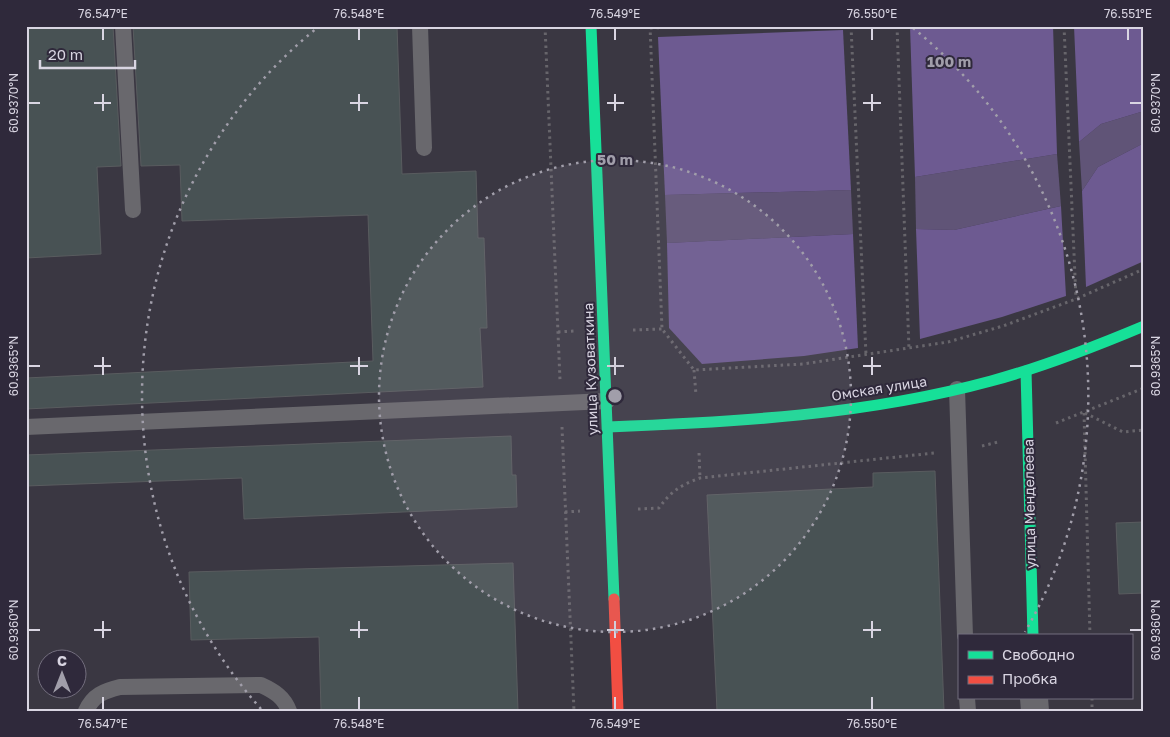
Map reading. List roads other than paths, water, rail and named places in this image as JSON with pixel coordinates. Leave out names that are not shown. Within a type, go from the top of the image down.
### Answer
[{"type":"main road","name":"улица Кузоваткина","points":[[591,26],[618,711]]},
{"type":"main road","name":"Омская улица","points":[[608,427],[778,418],[909,400],[1026,372],[1073,356],[1144,326]]},
{"type":"main road","name":"улица Менделеева","points":[[1026,372],[1033,634]]},
{"type":"lane","points":[[123,26],[133,210]]},
{"type":"lane","points":[[420,26],[424,148]]},
{"type":"lane","points":[[957,389],[965,634]]},
{"type":"lane","points":[[26,426],[606,401]]},
{"type":"lane","points":[[86,711],[90,702],[103,691],[120,687],[261,685],[276,692],[286,703],[289,711]]}]
